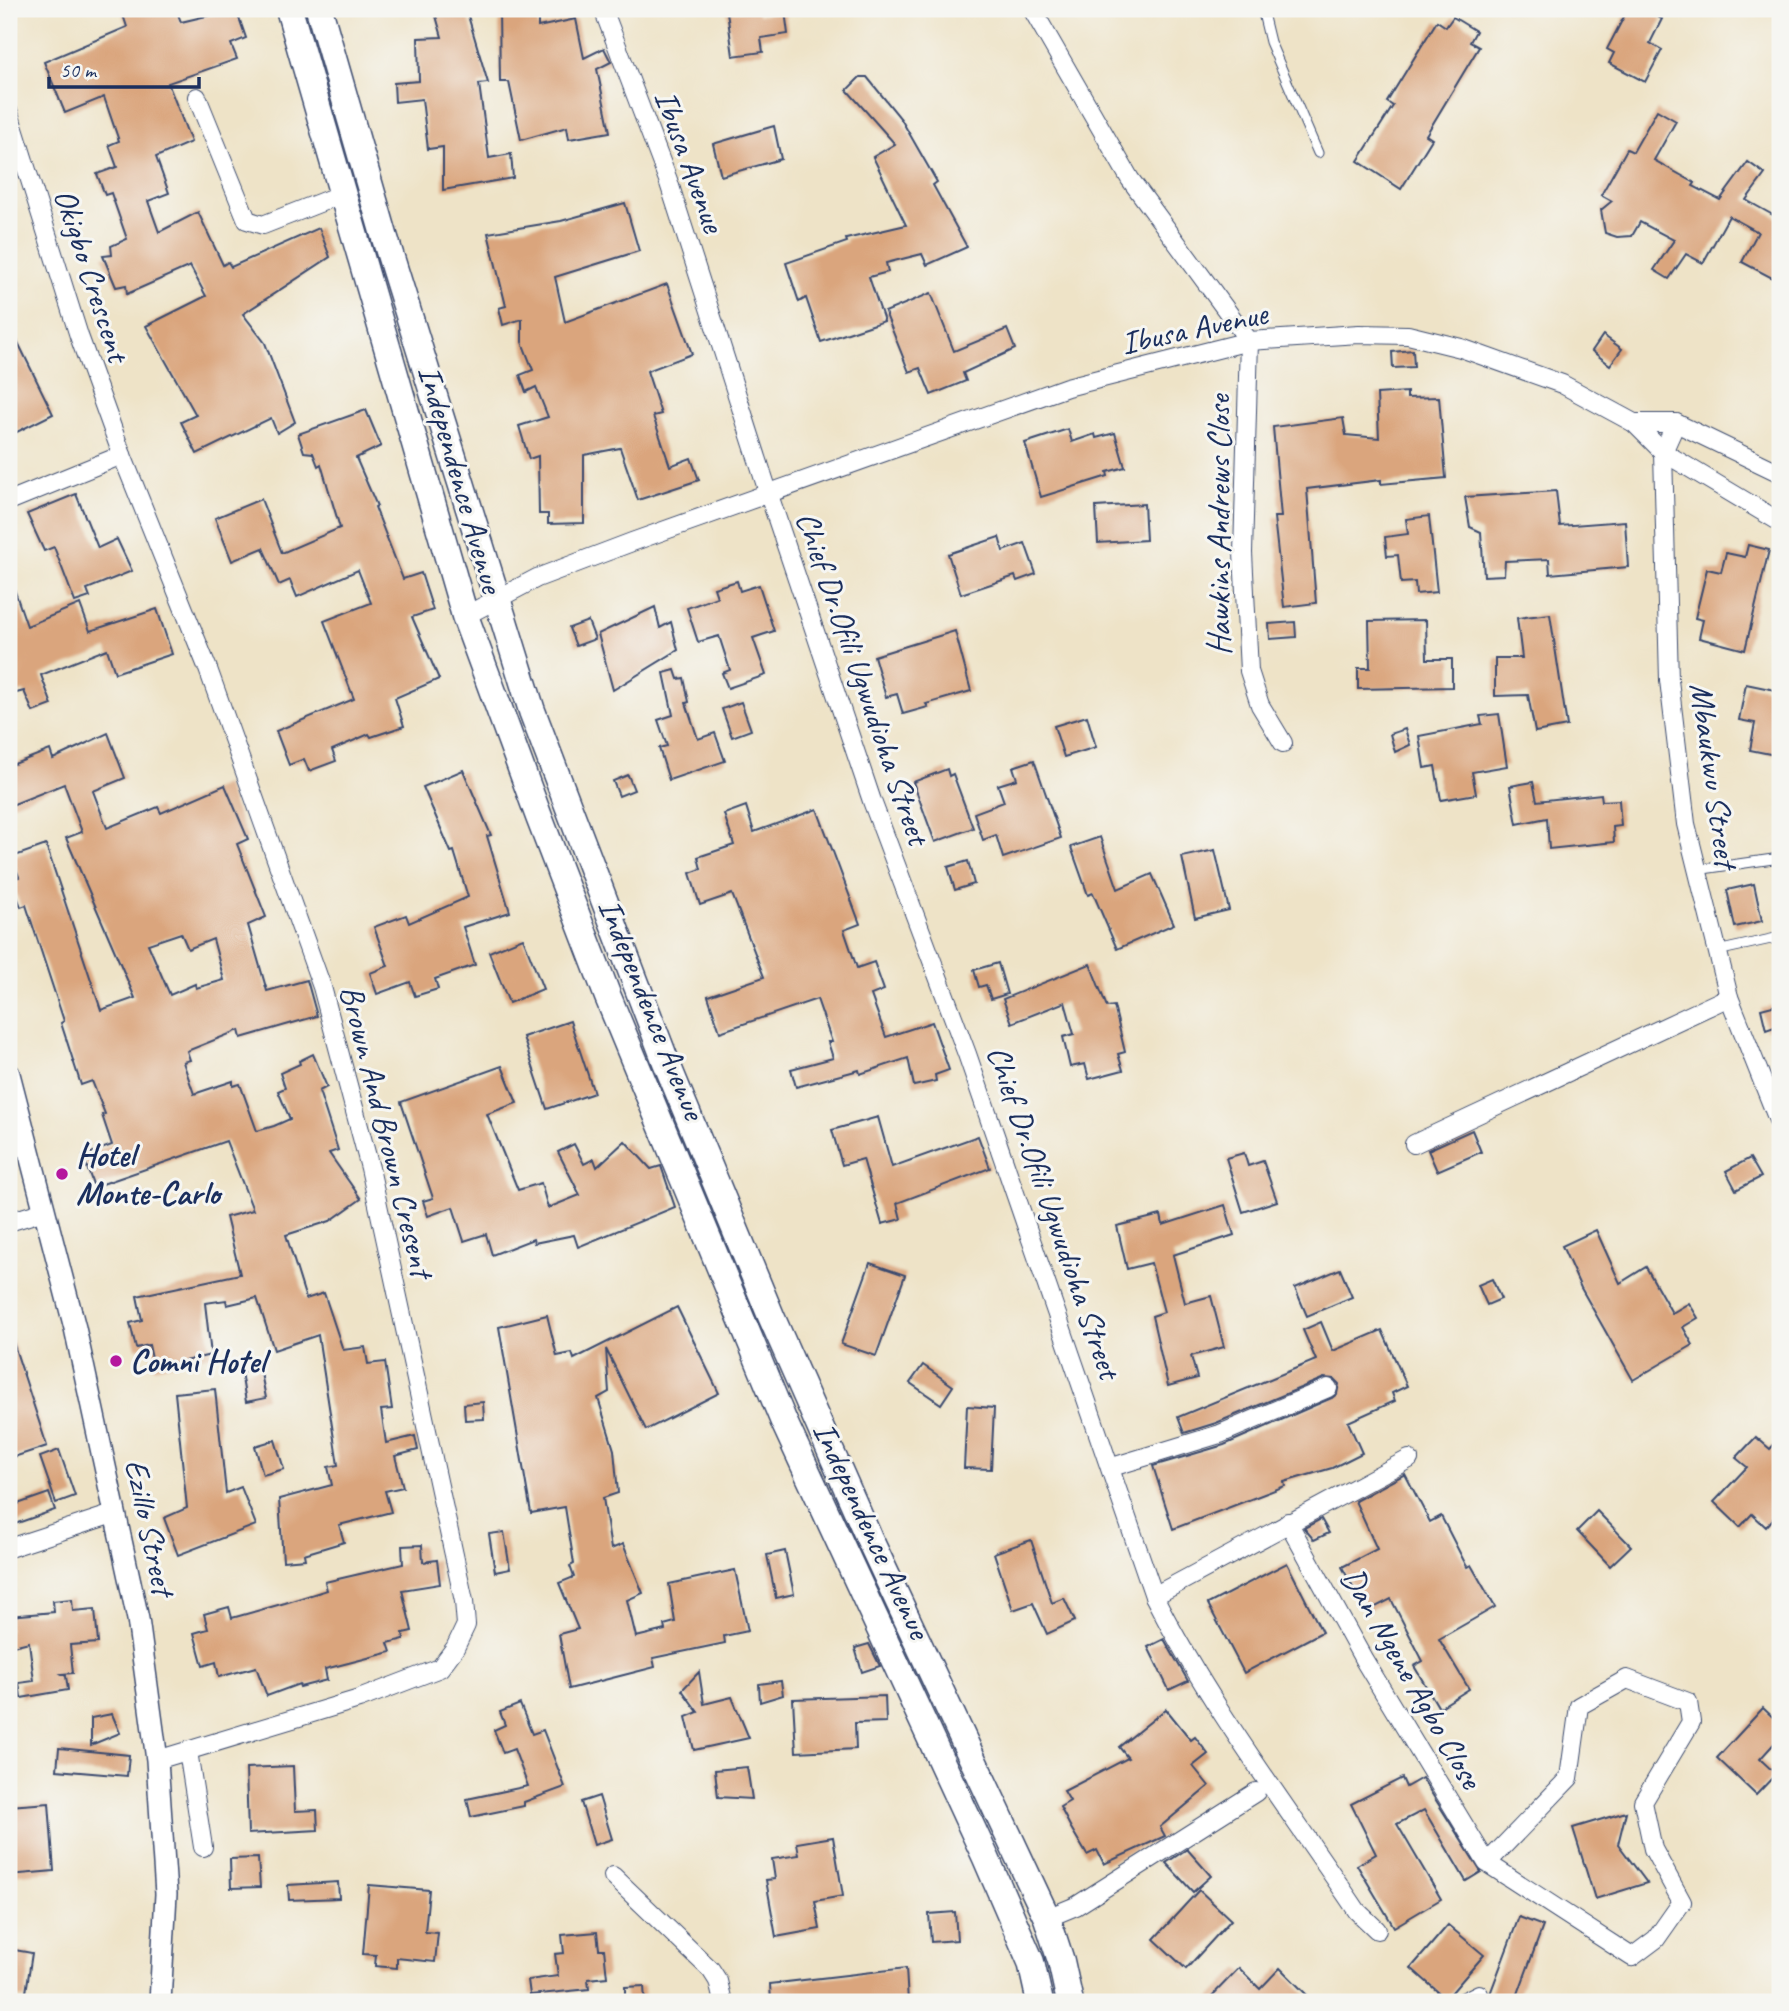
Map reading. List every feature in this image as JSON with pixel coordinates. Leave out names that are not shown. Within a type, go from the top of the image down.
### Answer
[{"type":"main road","name":"Independence Avenue","points":[[289,9],[464,616],[539,817],[663,1131],[806,1471],[1026,1950],[1040,2002]]},
{"type":"main road","name":"Independence Avenue","points":[[319,9],[384,235],[532,711],[725,1208],[869,1538],[1047,1918],[1061,1961],[1070,2002]]},
{"type":"street","name":"Ibusa Avenue","points":[[603,9],[668,180],[769,495]]},
{"type":"street","points":[[1032,9],[1129,179],[1249,341]]},
{"type":"street","points":[[197,97],[247,220],[263,225],[342,194]]},
{"type":"street","name":"Okigbo Crescent","points":[[9,113],[79,336],[122,455]]},
{"type":"street","name":"Ibusa Avenue","points":[[464,616],[549,574],[1067,387],[1249,341],[1359,334],[1408,335],[1461,348],[1562,384],[1634,423],[1663,452],[1780,522]]},
{"type":"street","name":"Hawkins Andrews Close","points":[[1249,341],[1243,553],[1249,671],[1260,705],[1283,743]]},
{"type":"street","name":"Ibusa Avenue","points":[[1634,423],[1676,423],[1780,473]]},
{"type":"street","name":"Mbaukwu Street","points":[[1676,423],[1663,452],[1669,680],[1686,824],[1729,997],[1780,1125]]},
{"type":"street","points":[[9,501],[122,455]]},
{"type":"street","name":"Brown And Brown Cresent","points":[[122,455],[208,669],[322,987],[370,1168],[464,1601],[466,1625],[455,1648],[440,1668],[359,1699],[157,1760]]},
{"type":"street","name":"Chief Dr.Ofili Ugwudioha Street","points":[[769,495],[872,801],[967,1054],[1112,1467],[1154,1596],[1181,1647],[1217,1703],[1357,1911],[1377,1930]]},
{"type":"street","points":[[1415,1144],[1729,997]]},
{"type":"street","name":"Ezillo Street","points":[[9,1074],[75,1328],[138,1619],[157,1760],[166,1894],[160,2002]]},
{"type":"street","points":[[9,1222],[44,1211]]},
{"type":"street","points":[[1112,1467],[1220,1434],[1328,1388]]},
{"type":"street","points":[[1154,1596],[1409,1459]]},
{"type":"street","points":[[9,1548],[116,1513]]},
{"type":"street","name":"Dan Ngene Agbo Close","points":[[1288,1522],[1364,1660],[1487,1863]]},
{"type":"street","points":[[1627,1679],[1688,1702],[1691,1722],[1643,1802],[1653,1849],[1682,1902],[1656,1939],[1632,1957],[1487,1863],[1569,1778],[1579,1706],[1627,1679]]},
{"type":"street","points":[[188,1751],[203,1847]]},
{"type":"street","points":[[1047,1918],[1076,1906],[1256,1791]]},
{"type":"street","points":[[613,1876],[711,1970],[718,1980],[723,2002]]},
{"type":"lane","points":[[1262,9],[1270,42],[1318,153]]},
{"type":"lane","points":[[1696,870],[1780,858]]},
{"type":"lane","points":[[1717,951],[1780,937]]},
{"type":"building","points":[[121,9],[176,9],[181,22],[236,9],[246,38],[231,44],[237,59],[168,83],[191,142],[156,157],[169,193],[148,201],[159,232],[198,212],[223,265],[228,262],[231,267],[319,228],[330,257],[243,314],[265,343],[295,422],[277,433],[271,418],[197,454],[181,422],[196,415],[146,326],[206,296],[190,266],[127,294],[126,285],[116,287],[103,256],[112,255],[111,246],[127,239],[111,193],[105,195],[97,174],[117,167],[109,145],[119,141],[104,97],[65,113],[44,62],[127,27]]},
{"type":"building","points":[[434,9],[466,9],[488,83],[479,84],[489,158],[511,154],[513,178],[443,190],[443,147],[428,149],[422,99],[395,102],[394,83],[419,81],[418,38],[442,37]]},
{"type":"building","points":[[499,9],[538,9],[538,27],[576,19],[584,58],[604,48],[611,62],[597,69],[610,132],[569,139],[567,127],[521,140],[509,82],[500,82]]},
{"type":"building","points":[[757,9],[758,15],[785,11],[788,34],[761,38],[763,52],[733,56],[727,12]]},
{"type":"building","points":[[1628,9],[1643,9],[1662,19],[1650,43],[1662,50],[1645,82],[1609,63],[1614,53],[1607,49]]},
{"type":"building","points":[[1453,17],[1476,31],[1470,42],[1479,47],[1426,135],[1432,139],[1401,189],[1358,161],[1393,106],[1387,102],[1437,21],[1446,27]]},
{"type":"building","points":[[860,77],[867,77],[901,119],[937,182],[933,185],[967,247],[927,265],[922,254],[886,263],[888,272],[869,277],[884,321],[821,342],[806,298],[799,302],[786,263],[847,242],[846,239],[906,225],[873,157],[895,144],[847,90]]},
{"type":"building","points":[[1657,110],[1676,121],[1654,160],[1695,183],[1693,186],[1720,200],[1748,162],[1765,174],[1746,200],[1780,219],[1780,267],[1774,279],[1742,262],[1758,232],[1729,216],[1703,263],[1686,254],[1669,279],[1654,270],[1674,240],[1640,222],[1632,236],[1617,237],[1605,233],[1601,210],[1612,201],[1601,195],[1627,149],[1633,152]]},
{"type":"building","points":[[774,126],[781,159],[721,176],[713,144]]},
{"type":"building","points":[[625,203],[639,251],[555,277],[565,322],[667,284],[692,354],[647,371],[661,414],[653,416],[670,466],[691,458],[699,480],[638,500],[620,448],[584,455],[584,523],[548,524],[548,514],[539,514],[538,456],[529,459],[519,426],[548,417],[536,387],[526,392],[520,375],[533,370],[522,342],[522,319],[503,325],[499,308],[506,306],[488,233],[561,221]]},
{"type":"building","points":[[931,293],[954,351],[1007,329],[1015,349],[963,373],[966,381],[931,395],[920,368],[909,372],[885,312]]},
{"type":"building","points":[[9,324],[53,414],[9,436]]},
{"type":"building","points":[[1603,335],[1622,349],[1610,365],[1592,351]]},
{"type":"building","points":[[1413,350],[1414,367],[1393,368],[1392,352]]},
{"type":"building","points":[[1407,392],[1407,398],[1439,397],[1446,478],[1381,484],[1381,480],[1307,489],[1316,603],[1284,607],[1274,517],[1281,517],[1273,427],[1343,418],[1346,435],[1379,438],[1377,394]]},
{"type":"building","points":[[366,410],[381,446],[356,458],[377,506],[375,507],[403,579],[421,573],[433,610],[412,617],[439,679],[395,698],[404,726],[371,737],[369,734],[332,750],[336,761],[309,771],[304,759],[289,765],[276,731],[354,699],[324,621],[371,603],[358,570],[297,597],[290,580],[279,585],[263,548],[232,561],[215,518],[261,499],[282,553],[340,528],[321,464],[318,466],[313,453],[304,452],[298,434]]},
{"type":"building","points":[[1068,429],[1072,442],[1095,434],[1096,438],[1115,433],[1125,467],[1107,472],[1108,476],[1041,497],[1025,443]]},
{"type":"building","points":[[1556,491],[1560,526],[1625,521],[1628,567],[1550,574],[1549,559],[1505,561],[1504,575],[1484,576],[1481,532],[1470,527],[1465,497]]},
{"type":"building","points":[[76,494],[98,548],[117,539],[132,571],[87,589],[90,597],[75,602],[54,547],[44,551],[27,514]]},
{"type":"building","points":[[1144,504],[1146,540],[1098,543],[1096,507]]},
{"type":"building","points":[[1429,516],[1437,592],[1416,594],[1415,582],[1401,583],[1398,555],[1387,556],[1385,537],[1408,534],[1406,519]]},
{"type":"building","points":[[999,537],[1003,551],[1025,543],[1036,574],[1017,581],[1015,576],[961,594],[948,554]]},
{"type":"building","points":[[1748,545],[1769,550],[1745,650],[1699,638],[1703,620],[1695,618],[1707,569],[1721,572],[1726,553],[1745,557]]},
{"type":"building","points":[[11,580],[27,626],[80,604],[90,631],[157,609],[172,654],[115,673],[107,649],[41,675],[52,705],[33,712],[24,691],[9,695]]},
{"type":"building","points":[[737,581],[740,591],[759,585],[774,631],[753,638],[766,675],[728,688],[722,673],[730,670],[719,636],[698,642],[687,608],[717,597],[714,588]]},
{"type":"building","points":[[655,607],[660,628],[671,622],[678,650],[613,690],[598,634]]},
{"type":"building","points":[[1550,614],[1567,726],[1535,732],[1528,695],[1495,696],[1495,658],[1522,658],[1517,618]]},
{"type":"building","points":[[1426,620],[1427,659],[1452,659],[1452,687],[1358,689],[1358,668],[1370,668],[1369,621]]},
{"type":"building","points":[[588,621],[595,639],[576,646],[569,628]]},
{"type":"building","points":[[1295,622],[1296,637],[1270,639],[1269,624]]},
{"type":"building","points":[[955,631],[971,691],[926,704],[928,707],[903,714],[897,694],[886,697],[874,656]]},
{"type":"building","points":[[675,670],[678,679],[684,678],[689,702],[686,703],[698,739],[715,733],[725,761],[669,780],[659,748],[667,746],[658,720],[673,715],[664,673]]},
{"type":"building","points":[[1746,684],[1780,691],[1780,756],[1750,750],[1755,723],[1739,720]]},
{"type":"building","points":[[741,702],[751,730],[732,737],[722,709]]},
{"type":"building","points":[[1499,714],[1507,766],[1472,772],[1476,794],[1441,800],[1435,766],[1424,768],[1419,736],[1482,724],[1480,716]]},
{"type":"building","points":[[1087,716],[1096,747],[1064,757],[1054,726]]},
{"type":"building","points":[[1405,729],[1410,745],[1395,752],[1390,734]]},
{"type":"building","points":[[108,733],[125,778],[93,791],[107,828],[158,807],[161,813],[225,785],[248,839],[237,844],[266,917],[248,925],[267,991],[307,980],[317,1016],[241,1038],[239,1030],[187,1051],[190,1060],[183,1062],[194,1094],[233,1081],[233,1086],[240,1084],[257,1131],[290,1119],[278,1091],[285,1088],[280,1073],[300,1064],[299,1061],[313,1054],[327,1087],[319,1091],[338,1150],[329,1153],[361,1199],[330,1221],[286,1235],[306,1299],[324,1293],[343,1350],[365,1347],[368,1364],[385,1362],[392,1409],[381,1410],[386,1443],[415,1436],[418,1450],[395,1456],[403,1487],[385,1491],[391,1512],[339,1525],[344,1542],[304,1554],[305,1559],[283,1561],[279,1499],[332,1485],[328,1467],[338,1465],[318,1335],[274,1350],[257,1298],[227,1305],[226,1300],[205,1303],[211,1355],[154,1368],[149,1345],[136,1348],[130,1323],[142,1320],[137,1296],[240,1274],[226,1217],[253,1210],[226,1141],[94,1187],[83,1156],[112,1145],[102,1115],[105,1114],[92,1081],[81,1085],[61,1023],[64,1021],[26,905],[21,907],[11,880],[19,877],[12,857],[46,845],[101,1010],[135,998],[66,838],[82,832],[64,784],[9,806],[9,766],[50,750],[53,759]],"holes":[[[181,933],[188,949],[213,939],[224,980],[196,988],[195,984],[170,995],[148,944]]]},
{"type":"building","points":[[1034,760],[1061,838],[1003,858],[996,835],[983,840],[974,813],[1004,802],[998,785],[1017,779],[1013,767]]},
{"type":"building","points":[[947,769],[949,776],[953,774],[973,828],[935,842],[913,782]]},
{"type":"building","points":[[463,770],[491,835],[487,836],[510,912],[463,927],[475,965],[435,979],[438,989],[415,996],[410,982],[377,994],[370,973],[388,966],[374,927],[406,915],[409,923],[468,897],[454,851],[451,852],[423,787]]},
{"type":"building","points":[[628,775],[634,790],[619,796],[613,781]]},
{"type":"building","points":[[1533,782],[1537,801],[1601,794],[1602,801],[1619,800],[1621,826],[1613,827],[1614,842],[1549,849],[1547,818],[1517,824],[1510,786]]},
{"type":"building","points":[[746,806],[754,832],[817,809],[860,924],[844,930],[857,968],[874,962],[884,990],[871,995],[886,1037],[932,1022],[949,1070],[935,1075],[936,1081],[914,1086],[908,1058],[860,1074],[859,1070],[796,1087],[791,1069],[833,1058],[828,1042],[832,1042],[817,999],[720,1032],[708,996],[764,977],[732,894],[700,905],[690,873],[701,869],[698,857],[734,845],[724,814]]},
{"type":"building","points":[[1100,837],[1118,889],[1152,874],[1174,924],[1117,949],[1093,893],[1088,895],[1071,847]]},
{"type":"building","points":[[1215,850],[1229,910],[1195,918],[1182,857]]},
{"type":"building","points":[[968,861],[974,884],[955,890],[948,867]]},
{"type":"building","points":[[1754,884],[1762,921],[1735,927],[1727,890]]},
{"type":"building","points":[[523,938],[543,989],[509,1003],[489,952]]},
{"type":"building","points":[[998,963],[1007,994],[991,999],[986,985],[979,987],[974,970]]},
{"type":"building","points":[[1090,964],[1107,1007],[1114,1006],[1125,1052],[1118,1054],[1123,1070],[1089,1079],[1085,1064],[1070,1067],[1063,1037],[1074,1034],[1065,1002],[1012,1023],[1003,999]]},
{"type":"building","points":[[1780,1004],[1780,1025],[1766,1030],[1761,1009]]},
{"type":"building","points":[[570,1021],[594,1093],[547,1109],[523,1037]]},
{"type":"building","points":[[502,1066],[517,1103],[487,1114],[518,1190],[541,1183],[548,1208],[580,1195],[558,1152],[574,1144],[584,1164],[594,1159],[597,1167],[625,1141],[651,1169],[661,1166],[675,1207],[578,1247],[574,1235],[534,1243],[533,1239],[492,1255],[486,1234],[464,1241],[453,1207],[428,1216],[423,1201],[433,1198],[401,1102]]},
{"type":"building","points":[[878,1117],[892,1167],[978,1136],[990,1168],[897,1203],[901,1219],[882,1224],[863,1159],[842,1165],[832,1130]]},
{"type":"building","points":[[1472,1130],[1481,1152],[1437,1171],[1428,1150]]},
{"type":"building","points":[[1244,1153],[1248,1166],[1263,1161],[1277,1201],[1243,1212],[1226,1158]]},
{"type":"building","points":[[1750,1158],[1761,1177],[1736,1190],[1726,1171]]},
{"type":"building","points":[[1225,1205],[1234,1235],[1173,1255],[1185,1303],[1211,1296],[1224,1347],[1191,1356],[1197,1378],[1168,1386],[1152,1316],[1164,1312],[1151,1263],[1127,1269],[1117,1226],[1161,1215],[1163,1225]]},
{"type":"building","points":[[1596,1230],[1620,1283],[1646,1267],[1672,1313],[1689,1303],[1698,1318],[1683,1327],[1693,1345],[1633,1380],[1581,1288],[1562,1246]]},
{"type":"building","points":[[870,1263],[905,1275],[876,1356],[841,1344]]},
{"type":"building","points":[[1340,1269],[1352,1297],[1307,1316],[1295,1288]]},
{"type":"building","points":[[1492,1279],[1501,1299],[1487,1305],[1478,1285]]},
{"type":"building","points":[[677,1307],[719,1393],[646,1430],[606,1349],[609,1392],[598,1398],[614,1450],[618,1493],[603,1498],[611,1549],[623,1544],[643,1593],[627,1600],[636,1637],[665,1630],[664,1625],[675,1622],[669,1584],[735,1570],[748,1631],[724,1636],[725,1643],[653,1658],[655,1667],[569,1689],[559,1634],[578,1629],[559,1583],[574,1577],[570,1566],[574,1564],[565,1507],[531,1513],[499,1327],[547,1315],[557,1356],[572,1353],[574,1359]]},
{"type":"building","points":[[1321,1322],[1333,1351],[1382,1330],[1407,1386],[1392,1393],[1395,1401],[1348,1422],[1362,1453],[1332,1468],[1284,1482],[1285,1486],[1173,1529],[1153,1466],[1224,1445],[1332,1398],[1337,1394],[1339,1384],[1334,1379],[1324,1378],[1216,1423],[1184,1433],[1178,1417],[1316,1360],[1303,1330]]},
{"type":"building","points":[[12,1339],[47,1446],[14,1457],[9,1438],[9,1340]]},
{"type":"building","points":[[923,1365],[953,1386],[941,1404],[910,1383]]},
{"type":"building","points":[[260,1368],[266,1398],[246,1402],[241,1372]]},
{"type":"building","points":[[215,1389],[226,1493],[241,1487],[256,1525],[178,1555],[164,1518],[187,1508],[175,1393]]},
{"type":"building","points":[[483,1402],[484,1419],[465,1420],[464,1404]]},
{"type":"building","points":[[967,1406],[994,1408],[991,1469],[964,1468]]},
{"type":"building","points":[[1756,1437],[1770,1449],[1780,1438],[1780,1511],[1766,1527],[1752,1514],[1740,1527],[1714,1502],[1747,1467],[1736,1458]]},
{"type":"building","points":[[275,1440],[284,1469],[263,1475],[255,1446]]},
{"type":"building","points":[[59,1450],[75,1496],[56,1503],[40,1457]]},
{"type":"building","points":[[1405,1474],[1430,1522],[1441,1516],[1467,1567],[1471,1565],[1495,1607],[1439,1639],[1469,1689],[1439,1708],[1414,1666],[1423,1661],[1391,1599],[1366,1612],[1342,1567],[1377,1549],[1355,1501]]},
{"type":"building","points":[[49,1493],[55,1510],[9,1526],[9,1507]]},
{"type":"building","points":[[1597,1511],[1631,1546],[1610,1566],[1577,1531]]},
{"type":"building","points":[[1321,1519],[1329,1533],[1314,1540],[1304,1528]]},
{"type":"building","points":[[504,1532],[510,1569],[495,1572],[489,1534]]},
{"type":"building","points":[[1031,1540],[1052,1603],[1064,1598],[1075,1621],[1047,1634],[1033,1603],[1013,1610],[994,1553]]},
{"type":"building","points":[[422,1545],[423,1562],[437,1560],[440,1584],[402,1590],[412,1631],[403,1633],[404,1639],[388,1643],[391,1652],[325,1669],[327,1680],[300,1687],[299,1684],[267,1696],[256,1667],[219,1677],[216,1662],[203,1666],[194,1633],[208,1629],[204,1614],[229,1607],[232,1618],[327,1590],[325,1582],[403,1564],[402,1546]]},
{"type":"building","points":[[785,1551],[794,1594],[776,1598],[767,1555]]},
{"type":"building","points":[[1287,1563],[1322,1632],[1244,1673],[1208,1604]]},
{"type":"building","points":[[72,1599],[73,1611],[95,1609],[98,1643],[70,1645],[73,1673],[62,1674],[66,1676],[68,1690],[21,1698],[19,1683],[34,1681],[29,1642],[9,1647],[9,1616],[54,1612],[53,1601]]},
{"type":"building","points":[[1164,1639],[1188,1681],[1169,1690],[1148,1647]]},
{"type":"building","points":[[869,1644],[880,1666],[862,1672],[855,1648]]},
{"type":"building","points":[[699,1672],[704,1704],[732,1697],[749,1738],[694,1750],[686,1717],[698,1712],[682,1690]]},
{"type":"building","points":[[781,1681],[783,1695],[760,1702],[759,1684]]},
{"type":"building","points":[[885,1696],[886,1722],[855,1723],[856,1749],[796,1752],[793,1699]]},
{"type":"building","points":[[520,1704],[532,1734],[543,1730],[565,1787],[524,1802],[524,1806],[471,1817],[467,1799],[528,1786],[514,1749],[503,1753],[494,1730],[505,1725],[500,1712]]},
{"type":"building","points":[[1763,1708],[1780,1724],[1780,1737],[1760,1759],[1776,1774],[1756,1795],[1717,1758]]},
{"type":"building","points":[[1166,1709],[1191,1740],[1195,1737],[1208,1754],[1193,1766],[1209,1786],[1160,1827],[1165,1836],[1104,1864],[1097,1850],[1087,1855],[1071,1828],[1060,1807],[1070,1801],[1064,1791],[1128,1758],[1119,1747]]},
{"type":"building","points":[[112,1714],[120,1733],[91,1745],[91,1718]]},
{"type":"building","points":[[59,1748],[129,1755],[127,1776],[57,1770]]},
{"type":"building","points":[[293,1766],[295,1811],[317,1810],[318,1830],[248,1834],[246,1768]]},
{"type":"building","points":[[747,1767],[752,1799],[718,1797],[715,1770]]},
{"type":"building","points":[[1402,1778],[1406,1787],[1422,1778],[1481,1872],[1466,1881],[1424,1810],[1397,1824],[1441,1899],[1394,1927],[1357,1865],[1376,1854],[1351,1804]]},
{"type":"building","points":[[599,1796],[612,1839],[594,1845],[581,1802]]},
{"type":"building","points":[[49,1803],[54,1871],[9,1875],[9,1806]]},
{"type":"building","points":[[1626,1812],[1618,1844],[1647,1883],[1595,1899],[1573,1828]]},
{"type":"building","points":[[833,1837],[843,1896],[815,1901],[820,1929],[776,1937],[766,1880],[775,1879],[772,1859],[799,1855],[797,1843]]},
{"type":"building","points":[[1187,1849],[1211,1876],[1193,1892],[1166,1863]]},
{"type":"building","points":[[258,1858],[260,1887],[231,1888],[230,1859]]},
{"type":"building","points":[[338,1882],[339,1898],[289,1900],[288,1885]]},
{"type":"building","points":[[369,1885],[429,1890],[425,1932],[438,1933],[435,1962],[397,1958],[397,1968],[375,1966],[376,1955],[363,1954]]},
{"type":"building","points":[[1199,1890],[1231,1920],[1186,1969],[1154,1939]]},
{"type":"building","points":[[955,1912],[957,1940],[931,1942],[929,1914]]},
{"type":"building","points":[[1519,1917],[1543,1926],[1515,2002],[1487,2002]]},
{"type":"building","points":[[1448,1925],[1484,1955],[1446,1999],[1411,1968]]},
{"type":"building","points":[[597,1932],[599,1949],[604,1949],[607,1977],[588,1979],[589,1989],[530,1995],[528,1980],[558,1976],[555,1954],[564,1953],[562,1935]]},
{"type":"building","points":[[9,1949],[32,1953],[25,1999],[9,1996]]},
{"type":"building","points":[[906,1968],[908,2002],[771,2002],[770,1984]]},
{"type":"building","points":[[1239,1968],[1260,1989],[1280,1968],[1314,2002],[1206,2002]]},
{"type":"building","points":[[644,1986],[645,2002],[625,2002],[625,1987]]},
{"type":"place","name":"Hotel Monte-Carlo","points":[[62,1174]]},
{"type":"place","name":"Comni Hotel","points":[[116,1361]]}]
